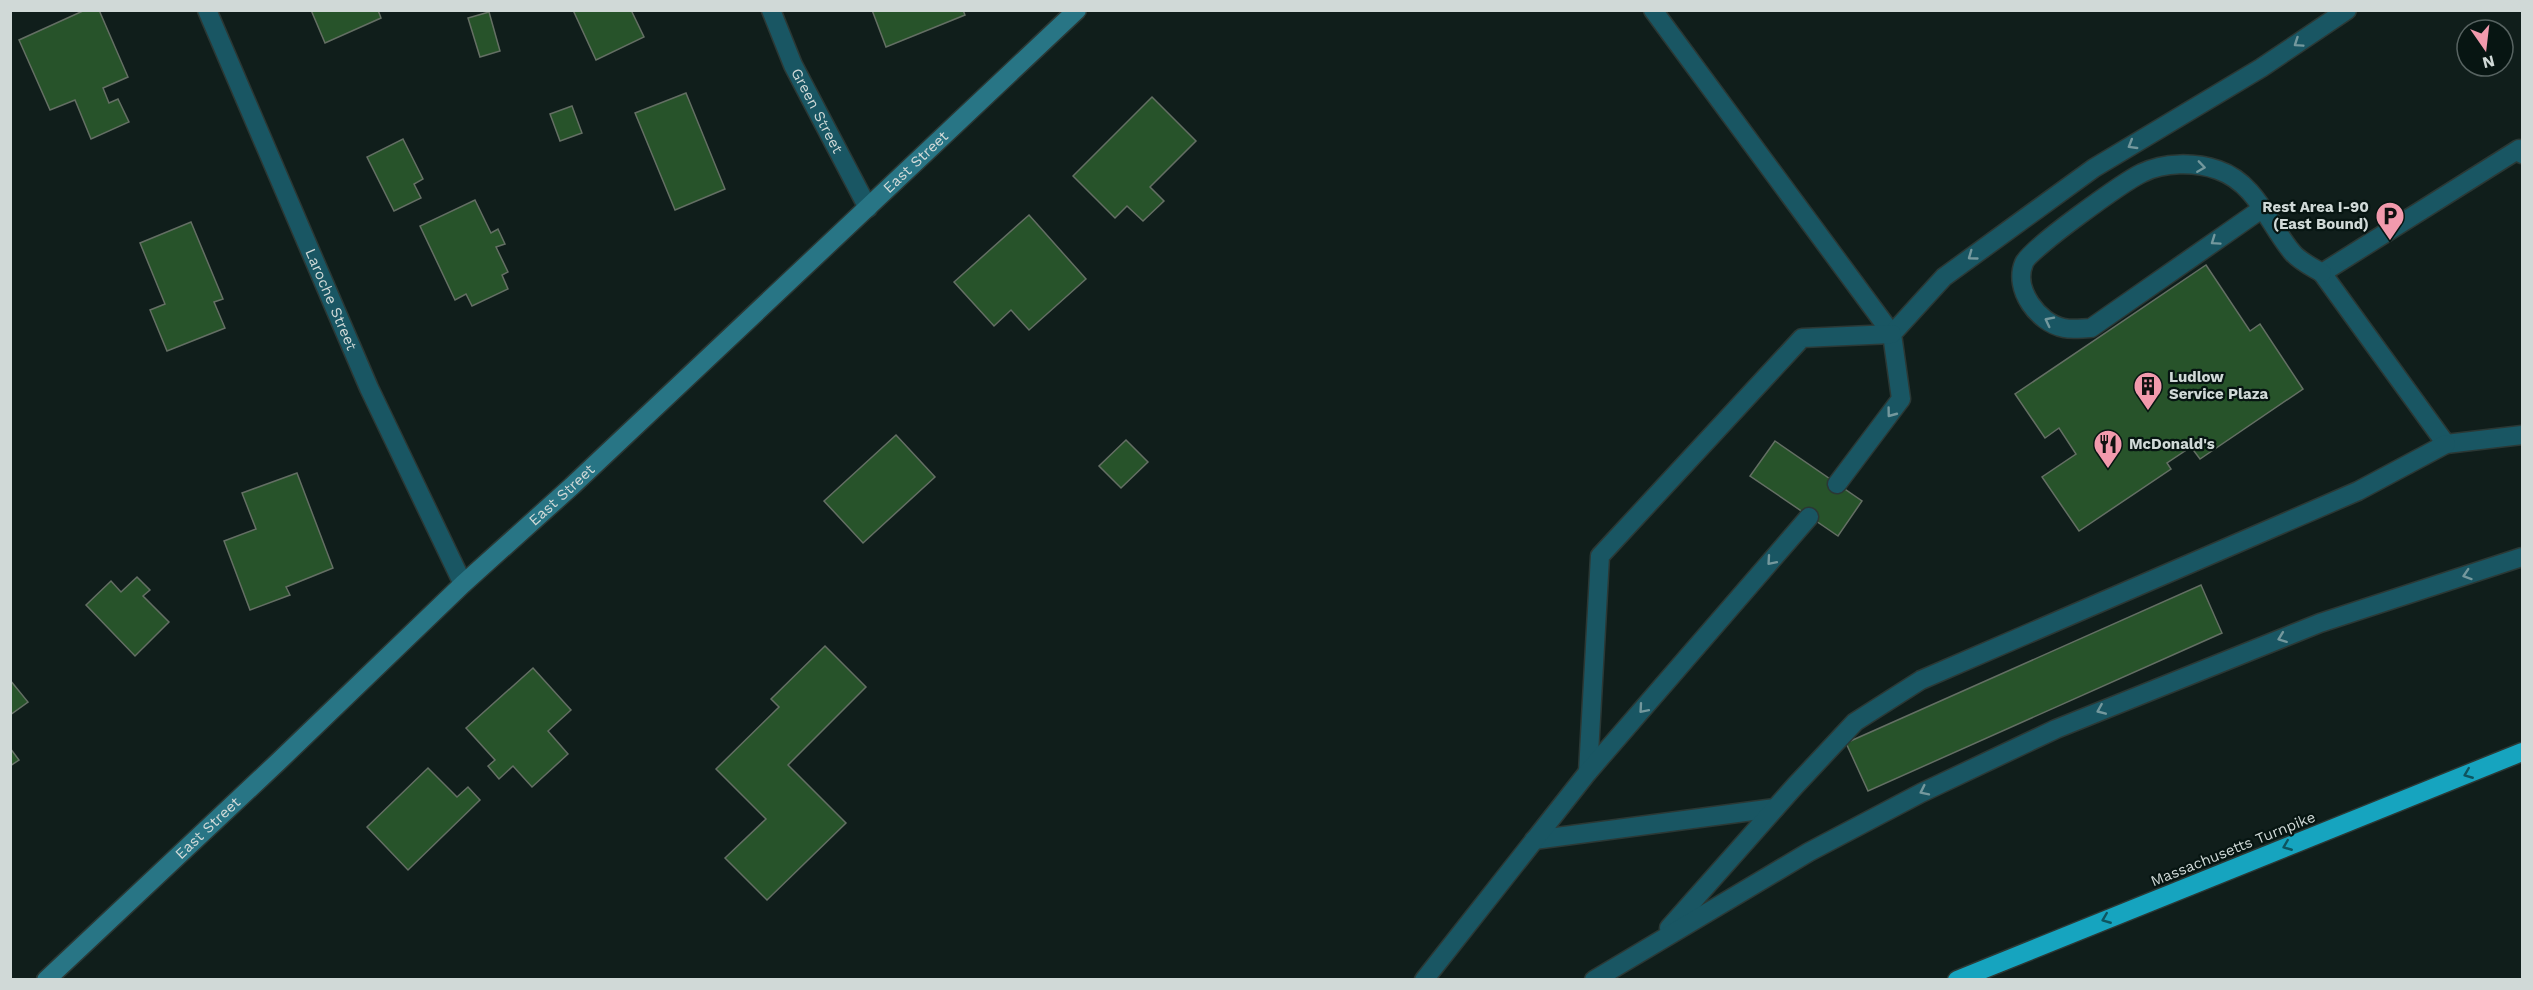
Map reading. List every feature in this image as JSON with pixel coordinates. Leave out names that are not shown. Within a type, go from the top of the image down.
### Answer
[{"type":"highway","name":"Massachusetts Turnpike","points":[[1957,980],[2523,752]]},
{"type":"main road","name":"East Street","points":[[46,980],[271,769],[463,584],[572,486],[1077,10]]},
{"type":"street","name":"Laroche Street","points":[[207,10],[261,141],[369,388],[463,584]]},
{"type":"street","name":"Green Street","points":[[771,10],[793,65],[868,208]]},
{"type":"street","points":[[1653,10],[1892,334],[1901,399],[1837,484]]},
{"type":"street","points":[[1588,772],[1600,556],[1802,338],[1892,334],[1944,277],[2094,168],[2261,68],[2347,10]]},
{"type":"street","points":[[2322,273],[2519,149],[2523,154]]},
{"type":"street","points":[[2264,208],[2091,328],[2064,328],[2040,317],[2022,291],[2024,263],[2040,244],[2143,172],[2172,164],[2217,169],[2240,179],[2264,208],[2293,254],[2322,273],[2446,444]]},
{"type":"street","points":[[1657,942],[1775,808],[1855,722],[1921,680],[2358,491],[2446,444],[2523,435]]},
{"type":"street","points":[[1424,980],[1588,772],[1809,517]]},
{"type":"street","points":[[1594,980],[1809,852],[1900,804],[2056,729],[2320,623],[2523,557]]},
{"type":"street","points":[[1534,840],[1775,808]]},
{"type":"building","points":[[85,10],[99,10],[128,77],[103,88],[109,103],[118,99],[129,122],[91,139],[75,100],[50,110],[19,40]]},
{"type":"building","points":[[311,10],[378,10],[381,18],[325,43]]},
{"type":"building","points":[[573,10],[631,10],[644,37],[596,60]]},
{"type":"building","points":[[872,10],[963,10],[965,15],[886,47]]},
{"type":"building","points":[[489,12],[500,51],[480,57],[468,18]]},
{"type":"building","points":[[686,93],[725,189],[675,210],[635,113]]},
{"type":"building","points":[[1152,97],[1196,141],[1150,187],[1164,201],[1143,221],[1127,206],[1115,218],[1073,176]]},
{"type":"building","points":[[572,106],[582,133],[560,141],[550,114]]},
{"type":"building","points":[[403,139],[423,179],[414,184],[421,198],[394,211],[367,157]]},
{"type":"building","points":[[475,200],[491,233],[498,229],[505,244],[496,247],[508,272],[502,275],[508,289],[472,306],[466,294],[455,300],[420,226]]},
{"type":"building","points":[[1029,215],[1086,279],[1029,330],[1011,310],[994,326],[954,282]]},
{"type":"building","points":[[191,222],[223,299],[214,302],[225,328],[167,351],[150,310],[165,304],[140,243]]},
{"type":"building","name":"Ludlow Service Plaza","points":[[2206,265],[2250,331],[2260,324],[2303,389],[2200,459],[2191,447],[2167,463],[2171,469],[2079,531],[2042,477],[2076,454],[2059,428],[2045,438],[2015,394]]},
{"type":"building","points":[[896,435],[935,477],[863,543],[824,501]]},
{"type":"building","points":[[1126,440],[1148,462],[1121,488],[1099,466]]},
{"type":"building","points":[[1775,441],[1862,501],[1838,536],[1750,476]]},
{"type":"building","points":[[297,473],[333,568],[286,587],[290,595],[250,610],[224,541],[256,529],[242,493]]},
{"type":"building","points":[[137,577],[150,590],[143,596],[169,622],[135,656],[86,605],[111,581],[121,592]]},
{"type":"building","points":[[2201,585],[2222,633],[1868,791],[1846,743]]},
{"type":"building","points":[[825,646],[866,687],[788,765],[846,823],[767,900],[725,858],[766,819],[716,769],[779,707],[771,699]]},
{"type":"building","points":[[533,668],[571,710],[548,731],[568,754],[532,787],[513,766],[499,779],[488,766],[495,760],[466,728]]},
{"type":"building","points":[[10,680],[28,702],[10,715]]},
{"type":"building","points":[[10,748],[19,760],[10,766]]},
{"type":"building","points":[[428,768],[457,797],[468,787],[480,800],[408,870],[367,827]]},
{"type":"place","name":"Rest Area I-90 (East Bound)","points":[[2390,242]]},
{"type":"place","name":"Ludlow Service Plaza","points":[[2148,412]]},
{"type":"place","name":"McDonald's","points":[[2108,470]]}]
